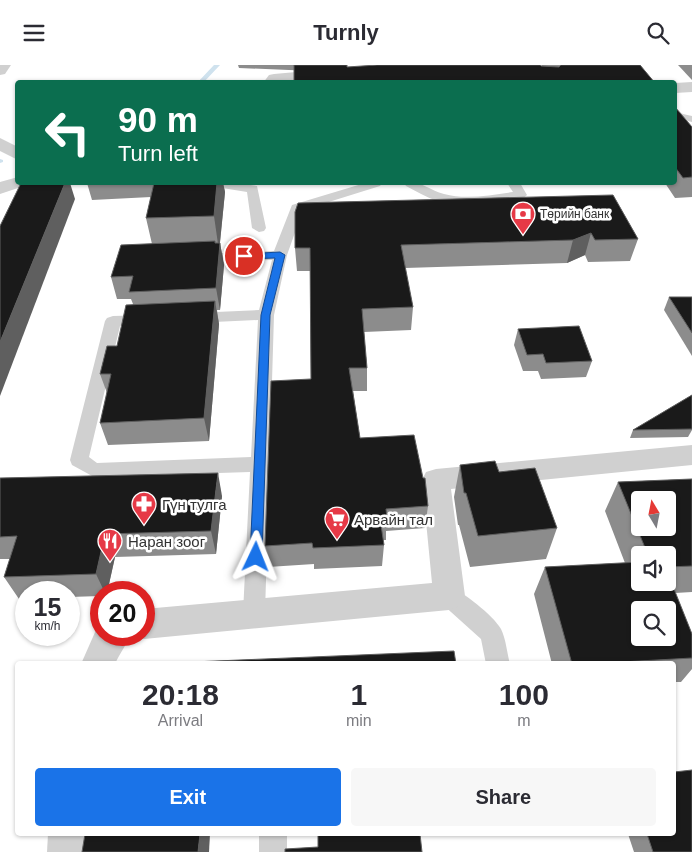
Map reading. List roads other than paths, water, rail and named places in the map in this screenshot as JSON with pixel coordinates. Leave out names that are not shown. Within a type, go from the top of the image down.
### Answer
[{"type":"street","points":[[0,71],[4,65]]},
{"type":"street","points":[[273,75],[340,72]]},
{"type":"street","points":[[677,88],[692,87]]},
{"type":"street","points":[[0,188],[15,183]]},
{"type":"street","points":[[155,623],[449,596],[436,480],[692,455]]},
{"type":"street","points":[[99,661],[106,646]]},
{"type":"street","points":[[66,852],[68,836]]},
{"type":"lane","points":[[677,114],[692,119]]},
{"type":"lane","points":[[228,185],[253,189],[259,228]]},
{"type":"lane","points":[[254,613],[266,315],[280,255],[297,208],[370,185]]},
{"type":"lane","points":[[414,185],[441,198],[478,201],[521,195],[514,185]]},
{"type":"lane","points":[[186,259],[280,255]]},
{"type":"lane","points":[[180,319],[266,315]]},
{"type":"lane","points":[[161,319],[113,321],[79,460],[94,470],[260,464]]},
{"type":"lane","points":[[449,596],[486,626],[492,635],[497,661]]},
{"type":"lane","points":[[272,852],[273,836]]},
{"type":"waterway","points":[[202,80],[217,65]]},
{"type":"place","name":"Төрийн банк","points":[[523,235]]},
{"type":"place","name":"Гүн тулга","points":[[144,525]]},
{"type":"place","name":"Арвайн тал","points":[[337,540]]},
{"type":"place","name":"Наран зоог","points":[[110,562]]}]
